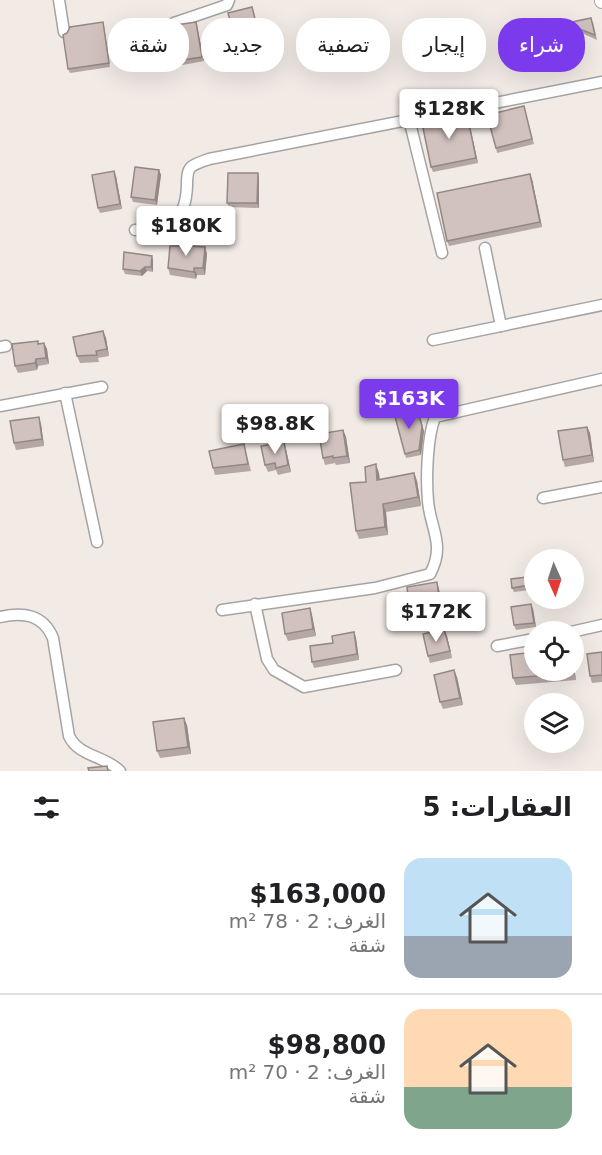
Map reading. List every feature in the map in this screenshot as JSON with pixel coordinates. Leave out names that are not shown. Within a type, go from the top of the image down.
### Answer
[{"type":"street","points":[[59,0],[64,32]]},
{"type":"street","points":[[189,18],[227,5],[229,0]]},
{"type":"street","points":[[135,230],[163,227],[180,216],[187,199],[189,172],[199,163],[409,118],[602,82]]},
{"type":"street","points":[[409,118],[442,253]]},
{"type":"street","points":[[485,248],[501,326]]},
{"type":"street","points":[[434,339],[602,305]]},
{"type":"street","points":[[222,610],[375,588],[430,574],[434,566],[438,535],[428,504],[427,479],[431,428],[435,417],[602,379]]},
{"type":"street","points":[[0,406],[102,387]]},
{"type":"street","points":[[66,393],[97,542]]},
{"type":"street","points":[[543,498],[602,487]]},
{"type":"street","points":[[255,604],[267,659],[274,670],[303,687],[396,670]]},
{"type":"street","points":[[0,617],[28,614],[39,619],[49,628],[53,638],[69,736],[77,749],[110,761],[120,771]]},
{"type":"street","points":[[584,629],[602,626]]},
{"type":"street","points":[[497,646],[524,641]]},
{"type":"building","points":[[252,7],[255,18],[229,18],[228,13]]},
{"type":"building","points":[[591,18],[595,35],[585,31],[585,19]]},
{"type":"building","points":[[103,22],[108,63],[68,69],[63,35],[70,27]]},
{"type":"building","points":[[196,22],[201,57],[189,59],[189,23]]},
{"type":"building","points":[[524,106],[532,139],[496,148],[487,115]]},
{"type":"building","points":[[467,114],[476,158],[431,167],[422,123]]},
{"type":"building","points":[[135,167],[159,170],[155,200],[131,197]]},
{"type":"building","points":[[114,171],[120,204],[98,208],[92,175]]},
{"type":"building","points":[[228,173],[258,173],[257,203],[227,203]]},
{"type":"building","points":[[530,174],[540,222],[447,241],[437,193]]},
{"type":"building","points":[[180,238],[191,240],[190,246],[205,247],[203,268],[194,268],[194,272],[168,268],[170,246],[179,246]]},
{"type":"building","points":[[124,252],[152,256],[151,267],[145,267],[140,271],[123,269]]},
{"type":"building","points":[[103,331],[107,349],[96,351],[97,355],[77,356],[73,337]]},
{"type":"building","points":[[38,341],[38,344],[44,343],[46,358],[36,359],[35,363],[15,366],[12,344]]},
{"type":"building","points":[[417,409],[422,426],[419,450],[405,454],[394,413]]},
{"type":"building","points":[[39,417],[42,439],[14,443],[10,421]]},
{"type":"building","points":[[587,427],[592,455],[563,460],[558,431]]},
{"type":"building","points":[[343,430],[347,456],[323,458],[319,434]]},
{"type":"building","points":[[284,442],[288,465],[276,468],[275,463],[265,465],[261,446]]},
{"type":"building","points":[[244,444],[248,464],[213,468],[209,451]]},
{"type":"building","points":[[376,464],[377,480],[414,473],[418,497],[383,504],[385,527],[356,531],[350,483],[366,482],[365,467]]},
{"type":"building","points":[[524,577],[524,586],[512,588],[511,579]]},
{"type":"building","points":[[437,582],[440,606],[410,611],[407,587]]},
{"type":"building","points":[[524,605],[524,609],[532,609],[534,621],[524,621],[524,624],[514,625],[511,607]]},
{"type":"building","points":[[310,608],[313,629],[285,634],[282,613]]},
{"type":"building","points":[[444,629],[450,651],[428,656],[423,634]]},
{"type":"building","points":[[354,632],[357,654],[312,662],[310,646],[333,643],[332,636]]},
{"type":"building","points":[[602,652],[602,675],[590,676],[587,654]]},
{"type":"building","points":[[524,653],[524,677],[513,678],[510,655]]},
{"type":"building","points":[[454,670],[460,698],[440,702],[434,675]]},
{"type":"building","points":[[184,718],[188,747],[157,751],[153,722]]},
{"type":"building","points":[[107,766],[108,771],[89,771],[88,768]]}]
